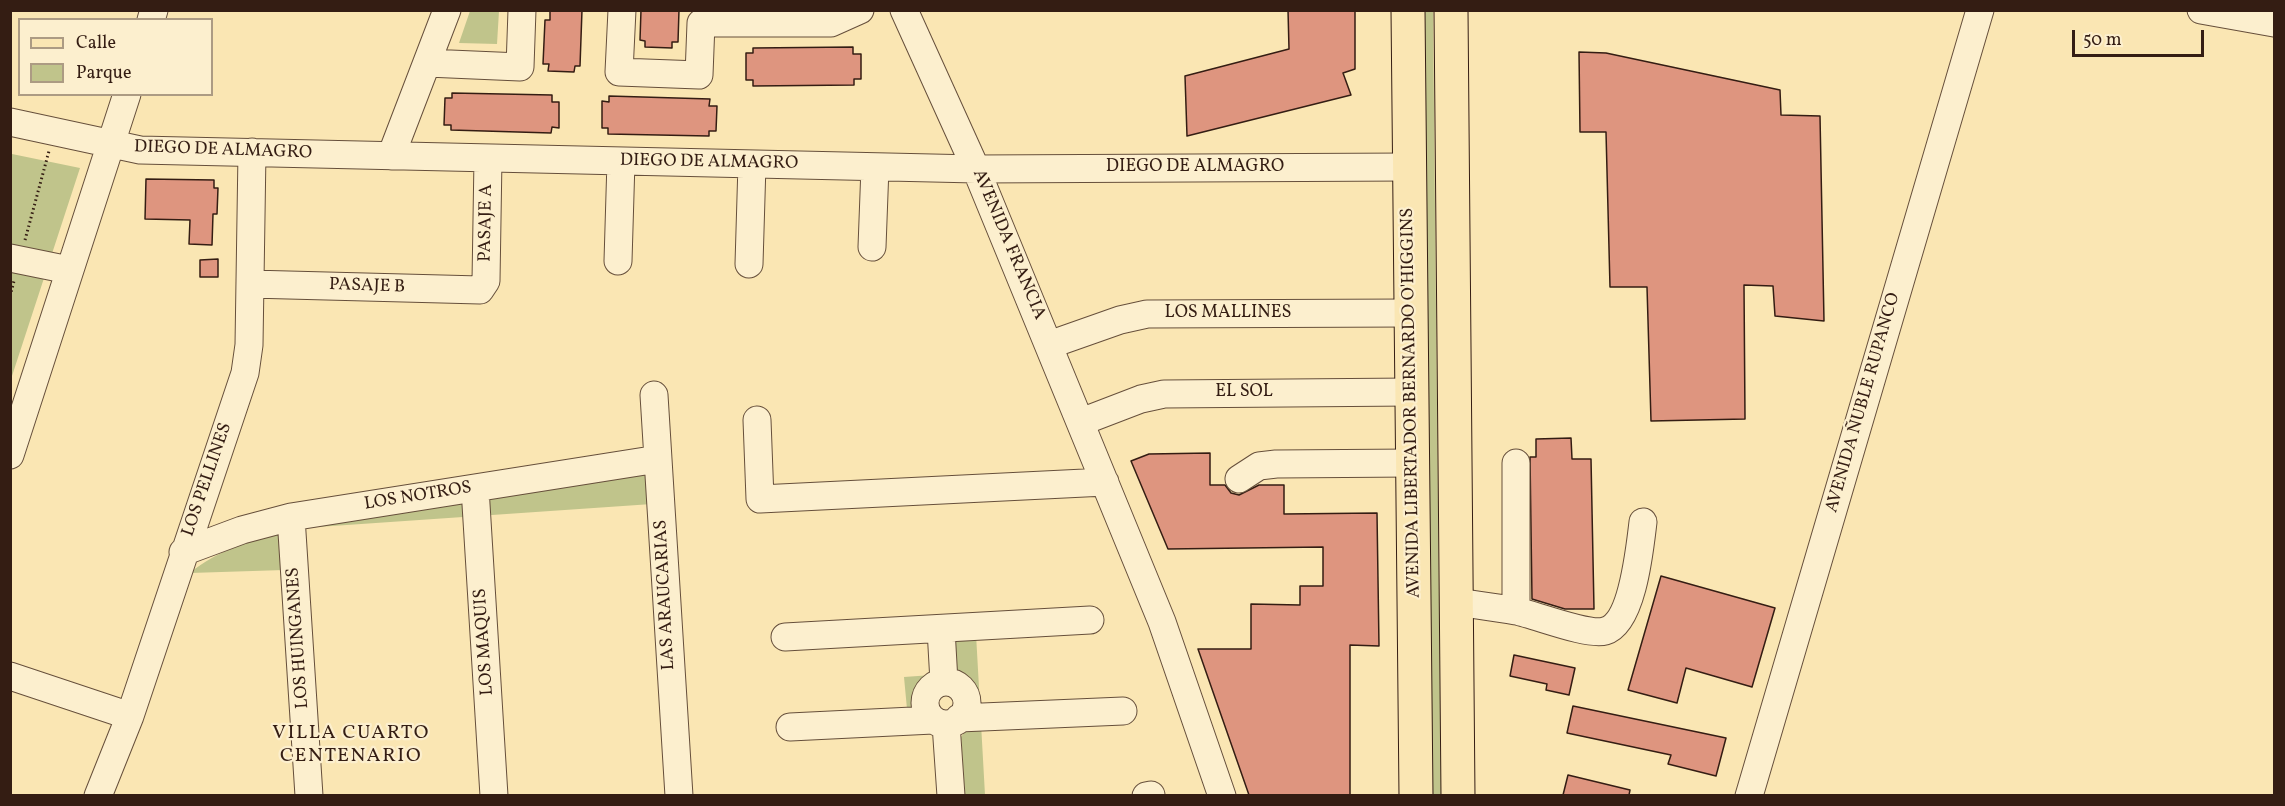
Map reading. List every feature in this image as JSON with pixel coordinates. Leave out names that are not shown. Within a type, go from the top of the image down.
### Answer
[{"type":"main road","name":"AVENIDA LIBERTADOR BERNARDO O'HIGGINS","points":[[1408,10],[1416,795]]},
{"type":"main road","points":[[1451,10],[1458,795]]},
{"type":"main road","points":[[1415,710],[1434,719],[1458,715]]},
{"type":"street","points":[[395,146],[447,10]]},
{"type":"street","points":[[427,63],[520,67],[522,10]]},
{"type":"street","points":[[622,10],[619,72],[699,75],[701,23],[782,17],[831,23],[861,10]]},
{"type":"street","name":"AVENIDA FRANCIA","points":[[904,10],[976,169],[1166,632],[1222,795]]},
{"type":"street","name":"AVENIDA ÑUBLE RUPANCO","points":[[1749,795],[1980,10]]},
{"type":"street","points":[[2201,10],[2274,23]]},
{"type":"street","points":[[10,455],[19,397],[69,270],[126,96]]},
{"type":"street","name":"DIEGO DE ALMAGRO","points":[[10,122],[140,150],[252,152],[395,146],[488,158],[976,169],[1410,167]]},
{"type":"street","name":"LOS PELLINES","points":[[98,795],[130,716],[244,373],[249,345],[252,152]]},
{"type":"street","name":"PASAJE A","points":[[483,288],[486,281],[488,158]]},
{"type":"street","points":[[618,261],[621,161]]},
{"type":"street","points":[[749,264],[752,164]]},
{"type":"street","points":[[872,247],[874,167]]},
{"type":"street","points":[[15,259],[69,270]]},
{"type":"street","name":"PASAJE B","points":[[250,284],[483,288]]},
{"type":"street","name":"LOS MALLINES","points":[[1049,345],[1120,320],[1147,314],[1411,313]]},
{"type":"street","name":"EL SOL","points":[[1080,422],[1141,399],[1164,394],[1412,392]]},
{"type":"street","name":"LAS ARAUCARIAS","points":[[654,395],[678,795]]},
{"type":"street","points":[[757,420],[760,499],[1105,482]]},
{"type":"street","name":"LOS NOTROS","points":[[183,552],[242,530],[291,517],[658,459]]},
{"type":"street","points":[[1239,479],[1259,466],[1276,464],[1413,463]]},
{"type":"street","points":[[1516,463],[1516,611]]},
{"type":"street","name":"LOS MAQUIS","points":[[475,488],[494,795]]},
{"type":"street","name":"LOS HUINGANES","points":[[291,517],[309,795]]},
{"type":"street","points":[[1457,602],[1516,611],[1592,632],[1606,631],[1616,624],[1629,598],[1638,561],[1643,522]]},
{"type":"street","points":[[785,637],[1090,620]]},
{"type":"street","points":[[941,629],[944,682],[957,685],[965,695],[966,708],[946,721]]},
{"type":"street","points":[[10,676],[130,716]]},
{"type":"street","points":[[790,727],[1123,711]]},
{"type":"street","points":[[946,721],[951,795]]},
{"type":"street","points":[[1146,795],[1151,795]]},
{"type":"path","points":[[10,296],[15,259],[54,132]]},
{"type":"green space","points":[[470,11],[499,11],[497,44],[459,43]]},
{"type":"green space","points":[[1416,11],[1433,11],[1441,796],[1424,795]]},
{"type":"green space","points":[[12,154],[80,168],[11,379],[10,162]]},
{"type":"green space","points":[[649,467],[652,504],[303,528]]},
{"type":"green space","points":[[282,533],[284,570],[190,573],[222,553]]},
{"type":"green space","points":[[976,634],[985,795],[965,795],[961,737],[972,715],[972,690],[949,671],[947,635]]},
{"type":"green space","points":[[932,675],[932,679],[918,692],[915,708],[907,709],[904,677]]},
{"type":"building","points":[[550,10],[582,10],[580,66],[575,66],[574,72],[548,71],[549,64],[543,64],[545,20],[550,20]]},
{"type":"building","points":[[641,10],[679,10],[678,42],[672,42],[672,48],[645,47],[645,41],[640,40]]},
{"type":"building","points":[[1288,10],[1355,10],[1355,69],[1343,73],[1351,95],[1187,136],[1185,76],[1289,49]]},
{"type":"building","points":[[853,47],[853,54],[861,54],[861,79],[854,79],[854,85],[753,86],[753,80],[746,80],[746,53],[753,53],[753,48]]},
{"type":"building","points":[[1579,52],[1606,53],[1780,90],[1781,115],[1820,116],[1824,321],[1775,316],[1773,286],[1744,285],[1745,419],[1651,421],[1647,287],[1610,287],[1606,132],[1580,132]]},
{"type":"building","points":[[452,93],[552,95],[552,102],[559,102],[559,128],[552,127],[551,133],[451,130],[451,125],[444,125],[445,98],[452,98]]},
{"type":"building","points":[[609,96],[710,99],[709,106],[717,106],[716,131],[709,131],[709,136],[608,134],[608,128],[602,128],[602,101],[609,102]]},
{"type":"building","points":[[146,179],[214,180],[214,188],[218,188],[217,214],[213,214],[212,245],[189,244],[190,220],[145,219]]},
{"type":"building","points":[[218,259],[218,277],[200,277],[200,260]]},
{"type":"building","points":[[1571,438],[1572,459],[1591,459],[1594,609],[1565,609],[1532,599],[1530,457],[1536,457],[1536,439]]},
{"type":"building","points":[[1210,453],[1210,485],[1225,485],[1231,493],[1239,495],[1259,485],[1284,485],[1284,514],[1377,513],[1379,646],[1350,645],[1350,795],[1249,795],[1198,649],[1251,649],[1251,604],[1300,605],[1300,586],[1323,586],[1323,547],[1168,549],[1131,461],[1149,454]]},
{"type":"building","points":[[1661,576],[1775,608],[1752,687],[1686,668],[1677,703],[1628,690]]},
{"type":"building","points":[[1514,655],[1575,668],[1569,695],[1546,690],[1547,684],[1510,676]]},
{"type":"building","points":[[1573,706],[1726,738],[1716,776],[1668,764],[1671,755],[1567,733]]},
{"type":"building","points":[[1568,775],[1630,790],[1629,795],[1563,795]]},
{"type":"district","name":"VILLA CUARTO CENTENARIO","points":[[351,746]]}]
